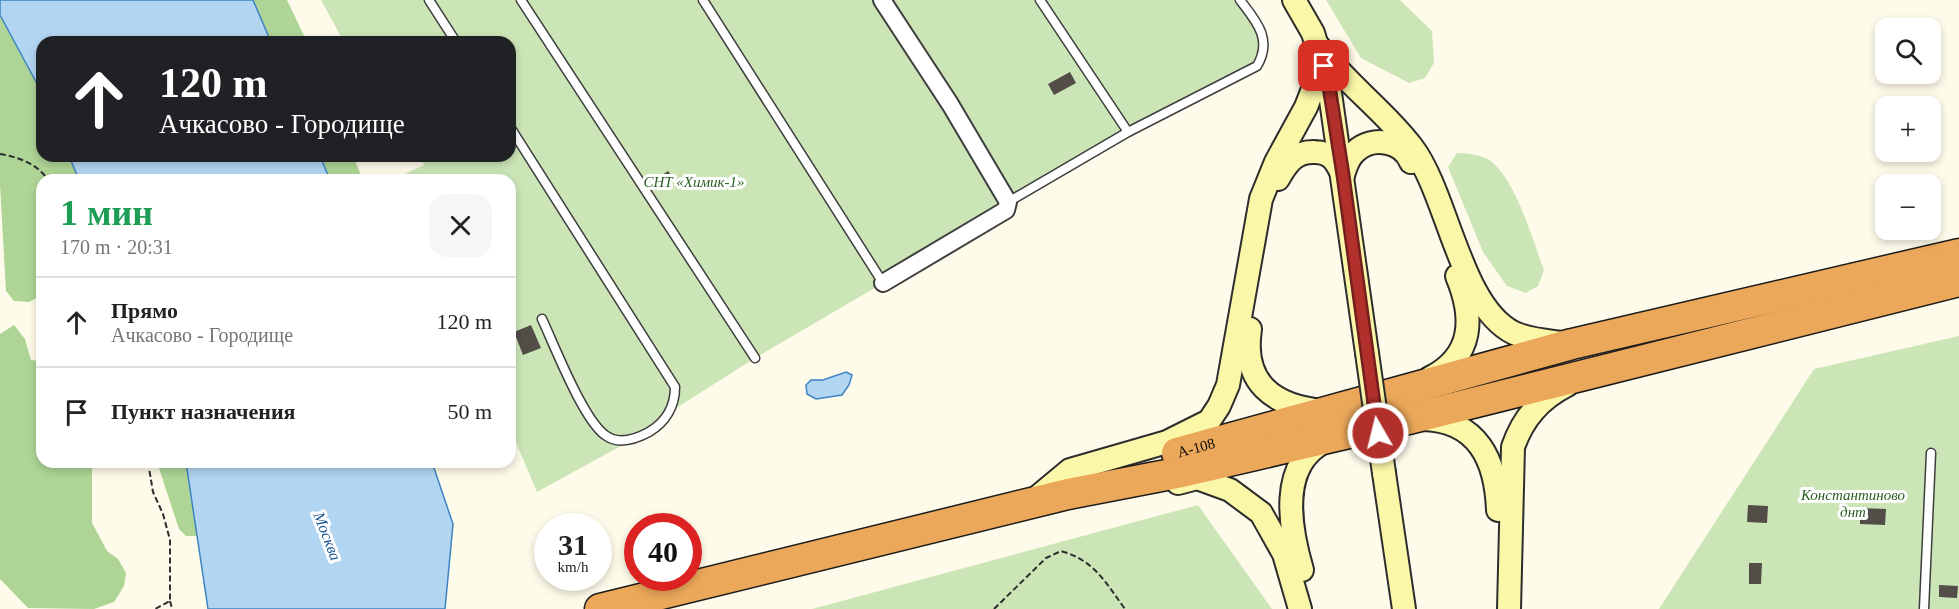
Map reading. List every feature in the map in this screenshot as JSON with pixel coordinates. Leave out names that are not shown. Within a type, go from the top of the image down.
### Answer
[{"type":"highway","name":"А-108","points":[[600,609],[1068,494],[1182,472],[1336,422],[1407,390],[1572,344],[1959,254]]},
{"type":"highway","name":"А-108","points":[[1336,422],[1409,419],[1959,281]]},
{"type":"street","points":[[882,0],[956,113],[1008,202],[1006,210],[883,283]]},
{"type":"street","points":[[1294,0],[1306,18],[1319,47],[1329,86],[1404,609]]},
{"type":"street","points":[[1319,47],[1333,67],[1414,148],[1426,170],[1465,269],[1484,306],[1503,326],[1515,333],[1538,340],[1572,344]]},
{"type":"street","points":[[1029,504],[1070,470],[1167,442],[1209,421],[1219,406],[1228,385],[1261,199],[1276,162],[1306,107],[1313,89],[1319,47]]},
{"type":"street","points":[[1343,175],[1348,159],[1362,146],[1379,141],[1391,143],[1402,150],[1409,157],[1460,283],[1468,316],[1467,336],[1457,358],[1442,372],[1407,390]]},
{"type":"street","points":[[1314,609],[1296,549],[1291,498],[1295,479],[1305,457],[1321,444],[1336,422],[1284,402],[1272,394],[1256,379],[1249,362],[1248,344],[1270,200],[1286,165],[1300,153],[1319,152],[1334,160],[1343,175]]},
{"type":"street","points":[[1509,609],[1513,447],[1519,428],[1545,398],[1581,377]]},
{"type":"street","points":[[1409,419],[1432,419],[1456,425],[1471,434],[1492,465],[1497,485],[1500,562],[1498,609]]},
{"type":"street","points":[[1029,504],[1069,508],[1197,478],[1230,490],[1261,513],[1284,554],[1300,609]]},
{"type":"lane","points":[[429,0],[452,36]]},
{"type":"lane","points":[[521,0],[755,358]]},
{"type":"lane","points":[[703,0],[883,283]]},
{"type":"lane","points":[[1040,0],[1128,132]]},
{"type":"lane","points":[[1008,202],[1128,132],[1257,66],[1264,55],[1264,40],[1254,18],[1240,0]]},
{"type":"lane","points":[[516,136],[675,387],[675,400],[670,412],[659,425],[632,440],[607,437],[591,421],[542,319]]},
{"type":"lane","points":[[1924,609],[1931,453]]},
{"type":"path","points":[[0,154],[13,156],[44,174]]},
{"type":"path","points":[[149,468],[153,492],[163,514],[170,540],[172,609]]},
{"type":"path","points":[[994,609],[1046,558],[1061,551],[1078,556],[1094,568],[1125,609]]},
{"type":"path","points":[[155,609],[170,601]]},
{"type":"green space","points":[[253,0],[287,0],[304,36],[268,36]]},
{"type":"green space","name":"СНТ «Химик-1»","points":[[321,0],[1240,0],[1264,40],[1257,66],[1128,132],[883,283],[755,358],[670,412],[659,425],[537,492],[516,442],[516,174],[405,174],[424,165],[423,162],[516,162],[516,36],[341,36]]},
{"type":"green space","points":[[1326,0],[1400,0],[1432,31],[1434,63],[1425,78],[1409,83],[1361,58]]},
{"type":"green space","points":[[0,15],[36,82],[36,162],[72,162],[76,174],[36,174],[36,298],[29,302],[14,301],[6,291],[0,185]]},
{"type":"green space","points":[[1457,153],[1480,156],[1492,162],[1501,171],[1516,197],[1544,270],[1538,286],[1526,293],[1507,286],[1483,252],[1448,167]]},
{"type":"green space","points":[[322,162],[356,162],[360,174],[328,174]]},
{"type":"green space","points":[[14,325],[25,339],[31,360],[36,360],[36,468],[92,468],[92,523],[107,551],[118,559],[126,573],[124,586],[114,602],[94,609],[28,608],[0,579],[0,334]]},
{"type":"green space","name":"Константиново днт","points":[[1959,336],[1959,609],[1659,609],[1814,369]]},
{"type":"green space","points":[[159,468],[187,468],[198,536],[186,536],[179,529]]},
{"type":"green space","points":[[1198,505],[1272,609],[812,609]]},
{"type":"water","points":[[0,0],[253,0],[268,36],[36,36],[36,82],[0,15]]},
{"type":"water","points":[[72,162],[322,162],[328,174],[76,174]]},
{"type":"water","points":[[846,372],[852,375],[842,395],[816,399],[807,394],[806,385],[811,380],[823,380]]},
{"type":"water","name":"Москва","points":[[187,468],[434,468],[453,524],[445,609],[208,609]]},
{"type":"building","points":[[1070,72],[1076,83],[1054,95],[1048,84]]},
{"type":"building","points":[[668,171],[675,180],[665,188],[658,178]]},
{"type":"building","points":[[531,325],[541,348],[523,355],[516,331]]},
{"type":"building","points":[[1748,505],[1768,506],[1767,523],[1747,522]]},
{"type":"building","points":[[1860,508],[1886,509],[1885,525],[1860,524]]},
{"type":"building","points":[[1749,563],[1762,563],[1761,584],[1749,584]]},
{"type":"building","points":[[1939,585],[1958,586],[1957,598],[1939,597]]},
{"type":"route","points":[[1324,66],[1343,175],[1378,433]]}]
